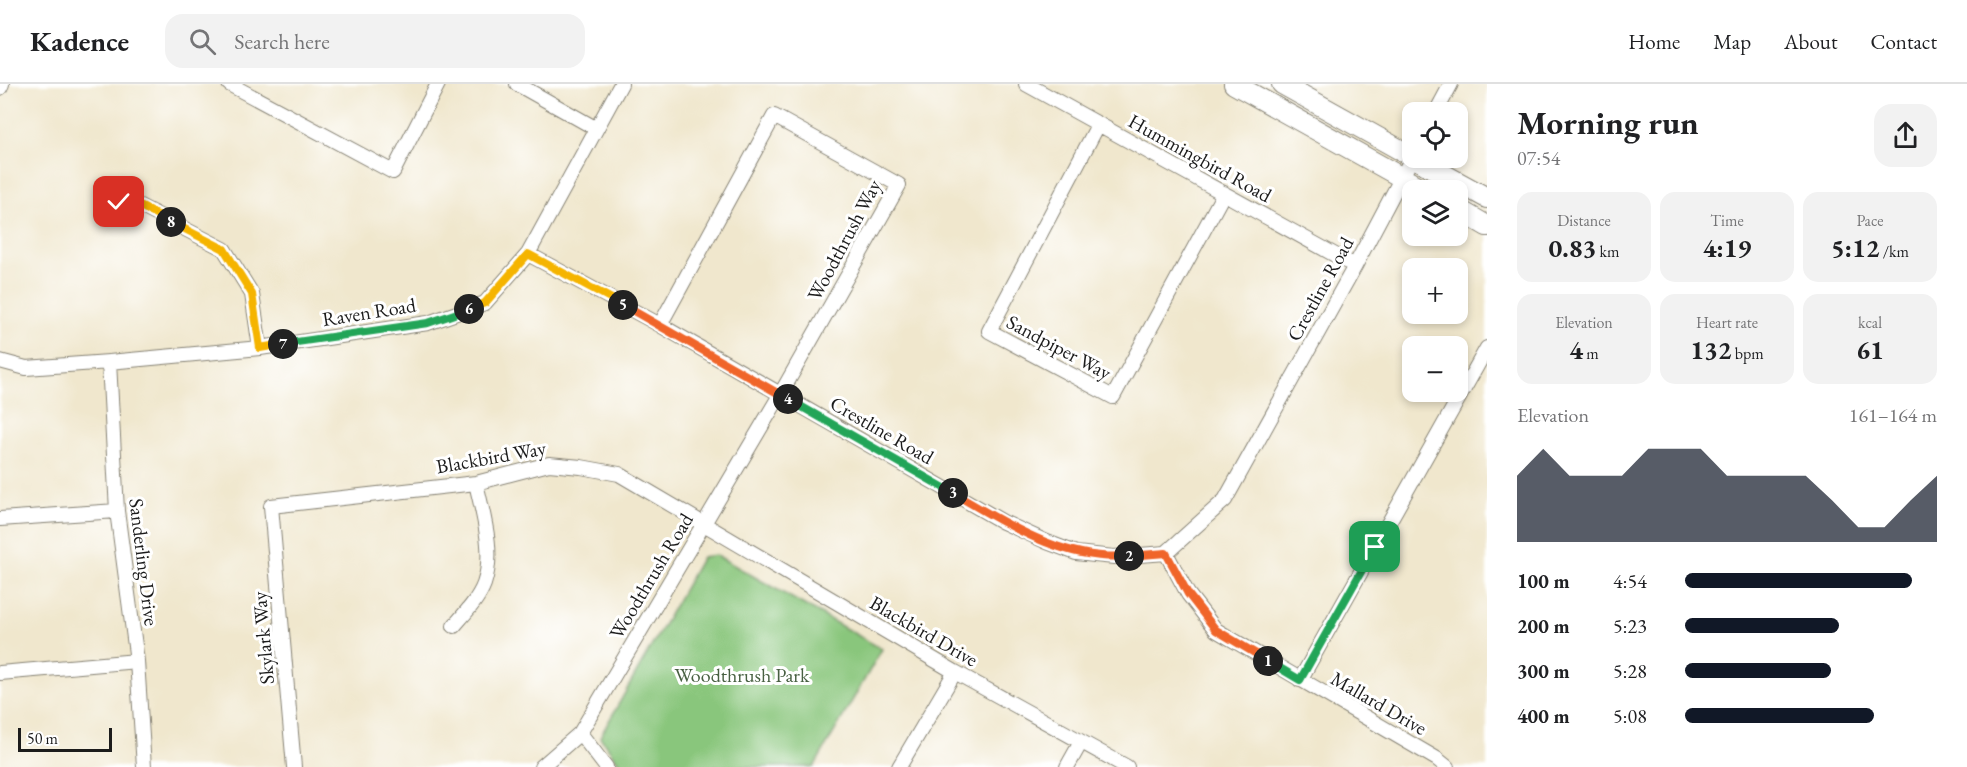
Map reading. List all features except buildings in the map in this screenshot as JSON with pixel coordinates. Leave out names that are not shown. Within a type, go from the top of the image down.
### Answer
[{"type":"main road","points":[[1234,84],[1405,180]]},
{"type":"main road","points":[[1282,84],[1402,151]]},
{"type":"main road","points":[[1433,168],[1487,198]]},
{"type":"main road","points":[[1468,215],[1487,226]]},
{"type":"street","points":[[229,84],[393,172],[438,84]]},
{"type":"street","points":[[517,84],[595,128]]},
{"type":"street","name":"Raven Road","points":[[0,361],[26,368],[260,348],[428,323],[485,303],[528,254],[621,84]]},
{"type":"street","name":"Hummingbird Road","points":[[1026,84],[1355,266]]},
{"type":"street","points":[[1441,102],[1451,84]]},
{"type":"street","name":"Woodthrush Way","points":[[660,325],[774,116],[899,184],[780,395]]},
{"type":"street","name":"Sandpiper Way","points":[[1098,125],[989,331],[1113,397],[1224,194]]},
{"type":"street","name":"Crestline Road","points":[[528,254],[660,325],[1003,522],[1076,553],[1114,557],[1166,553],[1226,500],[1407,168]]},
{"type":"street","points":[[119,202],[140,206],[224,249],[252,294],[260,348]]},
{"type":"street","points":[[1300,680],[1487,348]]},
{"type":"street","name":"Sanderling Drive","points":[[109,362],[117,511],[137,661],[144,767]]},
{"type":"street","name":"Woodthrush Road","points":[[542,767],[580,733],[780,395]]},
{"type":"street","name":"Blackbird Way","points":[[271,506],[476,483],[549,464],[619,474],[704,525]]},
{"type":"street","points":[[454,626],[474,602],[484,583],[489,542],[476,483]]},
{"type":"street","name":"Skylark Way","points":[[271,506],[294,767]]},
{"type":"street","points":[[0,519],[117,511]]},
{"type":"street","name":"Blackbird Drive","points":[[704,525],[955,672],[1127,767]]},
{"type":"street","name":"Mallard Drive","points":[[1166,553],[1188,594],[1216,630],[1447,767]]},
{"type":"street","points":[[0,673],[137,661]]},
{"type":"street","points":[[899,767],[955,672]]},
{"type":"street","points":[[580,733],[606,767]]},
{"type":"street","points":[[1067,767],[1081,742]]},
{"type":"green space","name":"Woodthrush Park","points":[[716,555],[882,649],[814,767],[622,767],[600,737],[702,557]]},
{"type":"route","points":[[119,202],[140,206],[224,249],[252,294],[260,348],[428,323],[485,303],[528,254],[660,325],[1003,522],[1076,553],[1114,557],[1166,553],[1188,594],[1216,630],[1300,680],[1375,547]]}]
